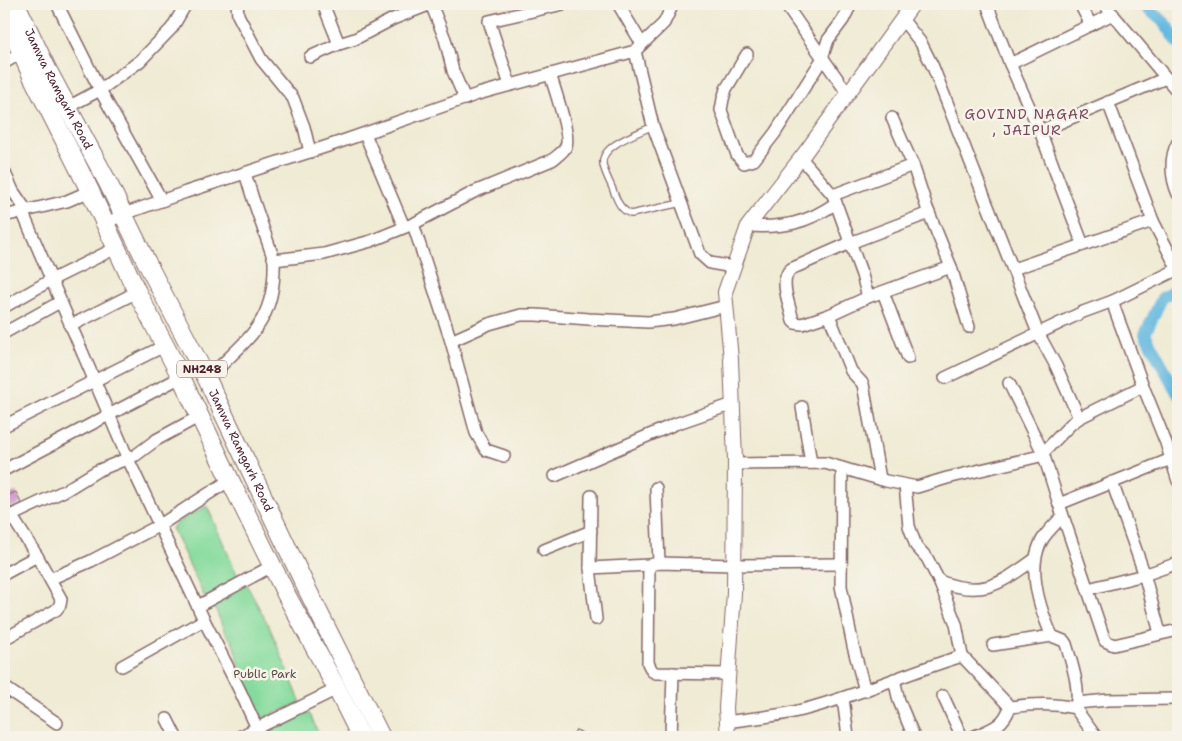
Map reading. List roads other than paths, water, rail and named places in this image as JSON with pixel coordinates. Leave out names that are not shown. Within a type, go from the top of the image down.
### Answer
[{"type":"highway","name":"Jamwa Ramgarh Road","points":[[16,4],[47,69],[124,214],[146,263],[207,379],[305,585],[382,737]]},
{"type":"highway","name":"Jamwa Ramgarh Road","points":[[4,14],[272,566],[337,689],[360,737]]},
{"type":"street","points":[[57,4],[100,90],[162,200]]},
{"type":"street","points":[[68,107],[100,90],[140,60],[172,28],[186,4]]},
{"type":"street","points":[[237,4],[238,15],[253,47],[293,98],[304,127],[310,152]]},
{"type":"street","points":[[322,4],[338,44]]},
{"type":"street","points":[[310,57],[338,44],[355,39],[393,19],[431,4],[445,39],[452,71],[465,99]]},
{"type":"street","points":[[510,85],[489,21],[540,6],[563,4]]},
{"type":"street","points":[[618,4],[639,48],[653,126],[695,242],[705,260],[716,265],[733,267]]},
{"type":"street","points":[[105,224],[124,214],[162,200],[365,134],[465,99],[639,48],[664,23],[673,4]]},
{"type":"street","points":[[785,4],[848,94]]},
{"type":"street","points":[[747,54],[726,89],[722,98],[721,110],[737,155],[744,163],[754,160],[763,149],[822,58],[828,40],[843,20],[851,4]]},
{"type":"street","points":[[728,737],[728,674],[734,593],[735,464],[731,360],[725,292],[748,226],[801,158],[913,4]]},
{"type":"street","points":[[987,4],[1010,64],[1040,131],[1083,245]]},
{"type":"street","points":[[1080,4],[1091,25]]},
{"type":"street","points":[[1104,4],[1178,92]]},
{"type":"street","points":[[1010,64],[1113,14]]},
{"type":"street","points":[[902,19],[921,43],[933,67],[1038,334],[1056,366],[1079,418]]},
{"type":"street","points":[[4,63],[22,52]]},
{"type":"street","points":[[274,260],[324,254],[371,241],[409,225],[474,192],[552,160],[567,146],[566,132],[550,74]]},
{"type":"street","points":[[1040,131],[1166,78]]},
{"type":"street","points":[[945,378],[1178,270],[1153,221],[1108,102]]},
{"type":"street","points":[[892,118],[913,165],[929,213],[951,267],[969,327]]},
{"type":"street","points":[[365,134],[409,225],[451,341],[476,433],[486,450],[504,456]]},
{"type":"street","points":[[1178,142],[1174,149],[1172,164],[1174,184],[1178,194]]},
{"type":"street","points":[[801,158],[835,199],[868,297]]},
{"type":"street","points":[[748,226],[787,226],[821,214],[835,199],[913,165]]},
{"type":"street","points":[[4,171],[24,210],[70,326],[128,459],[259,733]]},
{"type":"street","points":[[207,379],[251,336],[262,321],[271,302],[274,260],[245,173]]},
{"type":"street","points":[[4,216],[67,201],[90,191]]},
{"type":"street","points":[[929,213],[850,243],[791,269],[786,273],[784,281],[793,320],[795,323],[802,324],[829,315],[868,297],[951,267]]},
{"type":"street","points":[[1013,269],[1153,221]]},
{"type":"street","points":[[4,307],[51,280],[116,248]]},
{"type":"street","points":[[70,326],[138,292]]},
{"type":"street","points":[[883,292],[908,358]]},
{"type":"street","points":[[1113,301],[1143,386],[1166,443],[1178,481]]},
{"type":"street","points":[[4,333],[60,302]]},
{"type":"street","points":[[451,341],[488,324],[521,316],[536,315],[648,322],[674,319],[726,306]]},
{"type":"street","points":[[829,315],[851,371],[863,384],[880,480]]},
{"type":"street","points":[[4,426],[166,346]]},
{"type":"street","points":[[4,470],[181,377]]},
{"type":"street","points":[[1009,383],[1043,453],[1062,517],[1088,589],[1102,636],[1109,644],[1114,645],[1178,630]]},
{"type":"street","points":[[735,464],[824,463],[880,480],[917,487],[1040,456],[1079,418],[1143,386]]},
{"type":"street","points":[[555,476],[675,424],[733,404]]},
{"type":"street","points":[[802,407],[811,463]]},
{"type":"street","points":[[4,639],[56,610],[60,605],[61,599],[37,556],[7,517],[66,490],[97,472],[136,455],[156,440],[200,416]]},
{"type":"street","points":[[1059,504],[1171,459]]},
{"type":"street","points":[[842,468],[841,586],[853,646],[865,691]]},
{"type":"street","points":[[50,579],[91,561],[160,525],[230,480]]},
{"type":"street","points":[[1112,482],[1144,574],[1160,633]]},
{"type":"street","points":[[905,485],[909,526],[916,546],[927,558],[939,581],[956,624],[962,656],[1010,707]]},
{"type":"street","points":[[656,488],[648,663],[652,671],[656,673],[728,674]]},
{"type":"street","points":[[592,496],[590,568],[596,619]]},
{"type":"street","points":[[1052,636],[1037,589],[1035,559],[1043,538],[1062,517]]},
{"type":"street","points":[[544,550],[591,531]]},
{"type":"street","points":[[4,574],[37,556]]},
{"type":"street","points":[[939,581],[970,589],[983,588],[1003,582],[1035,559]]},
{"type":"street","points":[[1088,589],[1178,563]]},
{"type":"street","points":[[590,568],[654,564],[734,566],[841,564]]},
{"type":"street","points":[[198,606],[272,566]]},
{"type":"street","points":[[122,666],[204,620]]},
{"type":"street","points":[[993,645],[1052,636],[1064,641],[1075,680],[1076,705],[1096,737]]},
{"type":"street","points":[[727,722],[804,710],[865,691],[925,667],[962,656]]},
{"type":"street","points":[[671,737],[673,673]]},
{"type":"street","points":[[894,679],[899,701],[914,737]]},
{"type":"street","points":[[4,687],[58,723]]},
{"type":"street","points":[[239,737],[259,733],[337,689]]},
{"type":"street","points":[[943,696],[962,737]]},
{"type":"street","points":[[843,698],[848,737]]},
{"type":"street","points":[[1010,707],[1037,703],[1076,705],[1108,700],[1178,699]]},
{"type":"street","points":[[973,737],[1003,722],[1010,707]]},
{"type":"street","points":[[168,719],[176,737]]},
{"type":"lane","points":[[653,126],[611,147],[605,155],[602,164],[620,205],[626,212],[631,214],[682,203]]},
{"type":"waterway","points":[[1142,4],[1164,22],[1178,42]]},
{"type":"waterway","points":[[1178,289],[1162,298],[1145,334],[1178,394]]},
{"type":"district","name":"GOVIND NAGAR , JAIPUR","points":[[1027,122]]},
{"type":"park label","name":"Public Park","points":[[265,674]]}]
